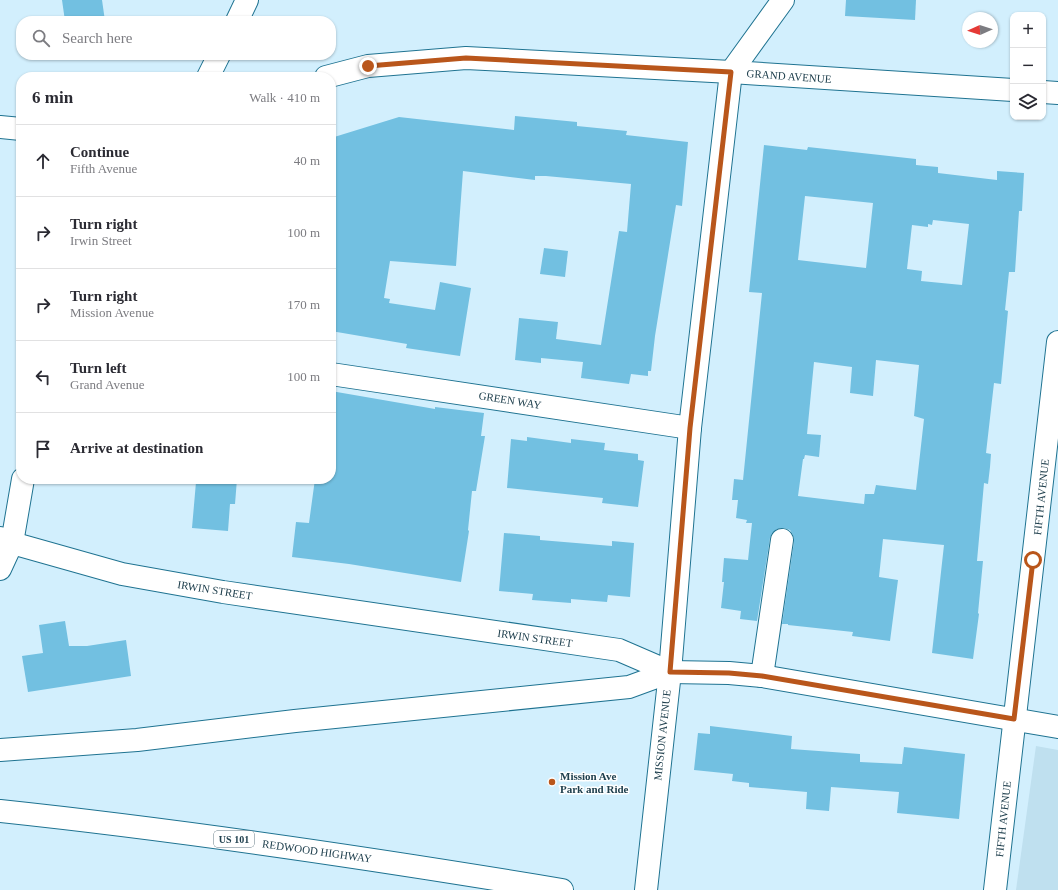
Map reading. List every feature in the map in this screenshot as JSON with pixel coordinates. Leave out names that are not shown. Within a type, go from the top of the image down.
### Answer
[{"type":"main road","points":[[239,16],[247,0]]},
{"type":"main road","name":"MISSION AVENUE","points":[[646,890],[670,672],[690,428],[731,72],[783,0]]},
{"type":"main road","name":"GRAND AVENUE","points":[[336,74],[368,66],[466,58],[731,72],[1010,90]]},
{"type":"main road","points":[[210,72],[216,60]]},
{"type":"main road","points":[[1046,92],[1058,93]]},
{"type":"main road","points":[[0,127],[16,129]]},
{"type":"main road","name":"FIFTH AVENUE","points":[[995,890],[1058,342]]},
{"type":"main road","name":"GREEN WAY","points":[[336,375],[690,428]]},
{"type":"main road","points":[[0,569],[22,484]]},
{"type":"main road","points":[[762,676],[782,540]]},
{"type":"main road","name":"IRWIN STREET","points":[[6,541],[122,574],[223,592],[619,650],[670,672],[729,673],[762,676],[1058,727]]},
{"type":"main road","points":[[0,750],[137,740],[296,721],[629,687],[670,672]]},
{"type":"main road","name":"REDWOOD HIGHWAY","points":[[0,811],[89,820],[203,835],[467,874],[562,890]]},
{"type":"shaded area","points":[[1036,746],[1058,750],[1058,890],[1016,890]]},
{"type":"building","points":[[62,0],[102,0],[104,16],[64,16]]},
{"type":"building","points":[[846,0],[916,0],[915,20],[845,16]]},
{"type":"building","points":[[515,116],[577,122],[577,126],[627,131],[626,135],[688,142],[682,206],[676,205],[655,336],[651,371],[648,371],[648,376],[631,374],[629,384],[581,378],[583,362],[541,358],[541,363],[515,360],[519,318],[558,322],[556,339],[601,345],[619,231],[627,232],[631,184],[546,176],[535,176],[535,180],[463,171],[456,266],[390,261],[384,298],[390,299],[389,303],[435,310],[440,282],[471,288],[460,356],[406,348],[407,344],[336,332],[336,136],[399,117],[514,130]]},
{"type":"building","points":[[764,145],[807,150],[808,147],[916,159],[916,165],[938,167],[938,173],[997,180],[997,171],[1024,173],[1022,211],[1019,211],[1015,272],[1009,272],[1005,310],[1008,311],[1001,384],[994,383],[986,453],[991,454],[988,484],[984,483],[977,561],[983,561],[979,614],[973,659],[932,653],[944,545],[883,539],[879,577],[898,580],[890,641],[852,636],[853,632],[782,624],[794,542],[793,535],[790,530],[784,528],[777,529],[772,533],[770,538],[757,621],[740,619],[741,611],[721,608],[724,582],[722,582],[724,558],[748,560],[752,523],[746,523],[747,520],[736,518],[738,500],[732,500],[734,479],[743,480],[762,293],[749,292]],"holes":[[[805,196],[873,203],[866,268],[798,260]],[[933,220],[969,224],[962,285],[921,281],[922,271],[907,269],[912,225],[928,227],[928,224],[932,225]],[[876,360],[919,365],[914,416],[924,419],[916,490],[876,485],[874,494],[865,494],[864,504],[798,496],[803,459],[805,455],[819,457],[821,435],[807,434],[814,362],[852,367],[850,393],[873,396]]]},
{"type":"building","points":[[544,248],[568,251],[565,277],[540,274]]},
{"type":"building","points":[[336,392],[435,409],[435,407],[484,413],[481,436],[485,436],[476,491],[472,491],[469,531],[461,582],[349,564],[292,557],[296,522],[309,523],[314,484],[336,484]]},
{"type":"building","points":[[527,437],[571,443],[571,439],[605,443],[604,450],[638,454],[638,460],[644,461],[638,507],[602,503],[603,498],[507,488],[511,439],[527,441]]},
{"type":"building","points":[[196,484],[237,484],[235,504],[230,504],[228,531],[192,528]]},
{"type":"building","points":[[504,533],[540,536],[540,540],[612,546],[612,541],[634,543],[630,597],[608,595],[607,602],[571,599],[571,603],[532,600],[533,594],[499,591]]},
{"type":"building","points":[[65,621],[69,646],[87,646],[126,640],[131,676],[28,692],[22,656],[43,653],[39,625]]},
{"type":"building","points":[[710,726],[792,736],[791,749],[860,754],[860,762],[902,764],[904,747],[965,754],[959,819],[897,813],[899,792],[831,787],[829,811],[806,809],[807,792],[749,787],[749,783],[732,781],[733,774],[694,770],[698,733],[710,734]]},
{"type":"place","name":"Mission Ave Park and Ride","points":[[552,782]]},
{"type":"route","points":[[368,66],[466,58],[731,72],[690,428],[679,546],[670,672],[729,673],[762,676],[1014,719],[1033,560]]}]
